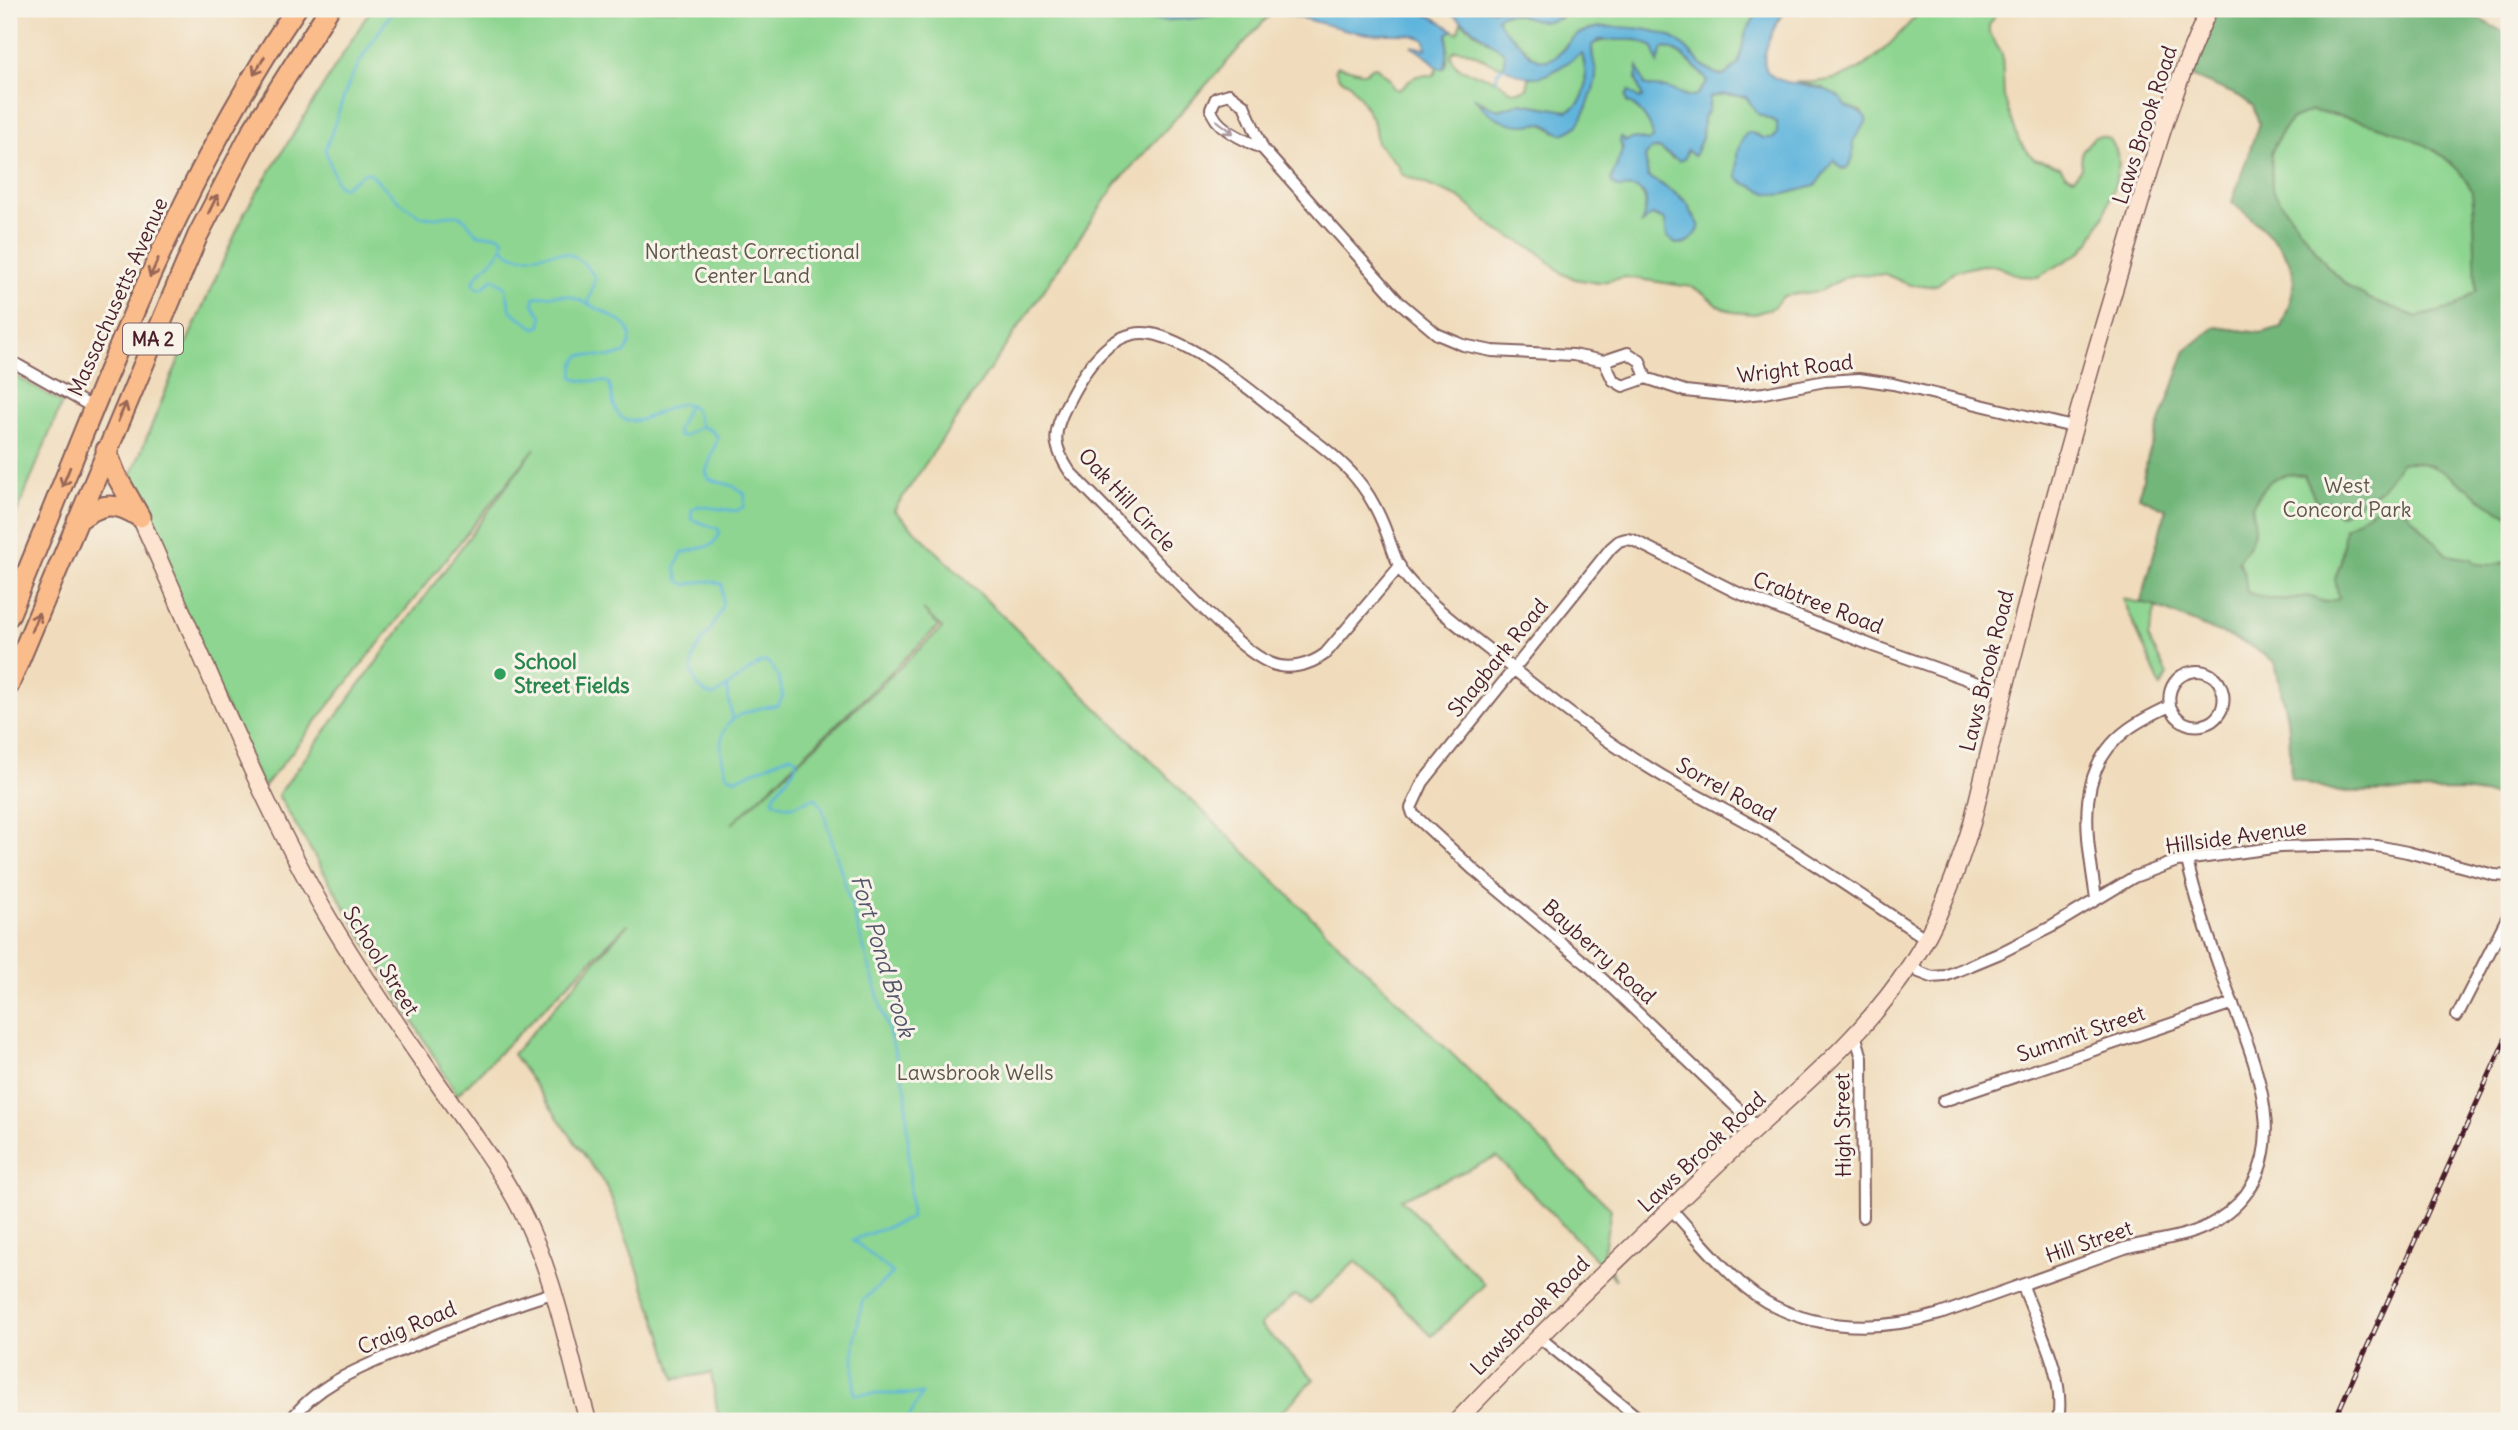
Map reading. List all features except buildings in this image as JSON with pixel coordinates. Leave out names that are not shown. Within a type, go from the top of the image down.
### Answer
[{"type":"highway","name":"Massachusetts Avenue","points":[[9,616],[170,232],[252,78],[296,9]]},
{"type":"highway","name":"MA 2","points":[[9,685],[178,279],[214,202],[276,90],[329,9]]},
{"type":"highway","points":[[106,450],[116,475],[140,517]]},
{"type":"highway","points":[[77,521],[90,511],[104,506],[127,509],[140,517]]},
{"type":"street","name":"Laws Brook Road","points":[[1635,1242],[1814,1077],[1855,1034],[1911,964],[1959,865],[2073,427],[2173,100],[2209,9]]},
{"type":"street","points":[[1263,149],[1227,129],[1214,118],[1211,109],[1216,98],[1229,94],[1238,99],[1248,113],[1263,149],[1398,301],[1437,334],[1464,345],[1492,351],[1573,355],[1604,361],[1622,353],[1632,354],[1640,361],[1646,378]]},
{"type":"street","name":"Oak Hill Circle","points":[[1400,566],[1325,654],[1300,666],[1286,667],[1270,663],[1240,643],[1070,472],[1059,455],[1056,443],[1056,429],[1062,414],[1074,390],[1096,358],[1114,342],[1145,334],[1157,335],[1205,359],[1241,383],[1323,447],[1356,477],[1383,524],[1403,572],[1433,603],[1513,670]]},
{"type":"street","points":[[9,360],[94,408]]},
{"type":"street","name":"Wright Road","points":[[1604,361],[1610,376],[1617,383],[1629,385],[1646,378],[1685,391],[1732,396],[1764,393],[1825,381],[1868,380],[2073,427]]},
{"type":"street","name":"School Street","points":[[140,517],[236,735],[328,917],[378,996],[499,1172],[533,1237],[552,1293],[588,1421]]},
{"type":"street","name":"Crabtree Road","points":[[1624,540],[1633,540],[1650,547],[1675,563],[1736,592],[1876,647],[2003,692]]},
{"type":"street","name":"Shagbark Road","points":[[1411,808],[1423,782],[1611,548],[1624,540]]},
{"type":"street","name":"Sorrel Road","points":[[1513,670],[1582,725],[1658,774],[1766,834],[1925,938]]},
{"type":"street","points":[[2190,672],[2202,672],[2212,676],[2222,690],[2223,702],[2219,713],[2212,721],[2201,726],[2184,723],[2175,716],[2169,706],[2172,685],[2180,676],[2190,672]]},
{"type":"street","points":[[2096,899],[2086,809],[2093,775],[2104,753],[2119,735],[2169,706]]},
{"type":"street","name":"Bayberry Road","points":[[1411,808],[1413,814],[1428,829],[1590,967],[1758,1128]]},
{"type":"street","name":"Hillside Avenue","points":[[1911,964],[1919,972],[1932,977],[1945,976],[1998,954],[2051,927],[2154,868],[2187,860],[2280,847],[2364,845],[2407,852],[2494,875],[2509,876]]},
{"type":"street","name":"Hill Street","points":[[1671,1209],[1746,1287],[1775,1307],[1829,1323],[1864,1326],[1909,1322],[1940,1314],[2142,1242],[2196,1232],[2214,1222],[2236,1206],[2255,1177],[2261,1163],[2267,1126],[2261,1083],[2198,909],[2187,860]]},
{"type":"street","points":[[2457,1016],[2509,914]]},
{"type":"street","name":"Summit Street","points":[[1943,1101],[2233,1003]]},
{"type":"street","name":"High Street","points":[[1855,1034],[1862,1058],[1863,1217]]},
{"type":"street","name":"Lawsbrook Road","points":[[1457,1421],[1635,1242]]},
{"type":"street","points":[[2023,1286],[2056,1376],[2060,1402],[2058,1421]]},
{"type":"street","name":"Craig Road","points":[[290,1421],[326,1386],[359,1369],[495,1311],[552,1293]]},
{"type":"street","points":[[1539,1337],[1642,1421]]},
{"type":"green space","points":[[1717,8],[1748,12],[1751,9],[1760,9],[1746,32],[1738,64],[1724,76],[1709,70],[1674,39],[1626,28],[1602,27],[1588,30],[1575,36],[1559,54],[1549,60],[1537,59],[1505,31],[1497,18],[1510,12],[1538,20],[1559,19],[1568,9],[1683,9],[1699,15]]},
{"type":"green space","points":[[371,9],[1275,9],[1116,184],[894,510],[1611,1209],[1603,1255],[1616,1280],[1497,1157],[1401,1199],[1485,1284],[1432,1336],[1356,1261],[1310,1303],[1295,1295],[1260,1325],[1314,1379],[1273,1421],[719,1421],[711,1373],[675,1379],[661,1332],[608,1189],[513,1054],[628,924],[457,1095],[278,795],[535,448],[263,788],[126,488],[174,371],[246,210]],"holes":[[[923,610],[942,628],[732,824],[939,626]]]},
{"type":"green space","points":[[1923,9],[1998,9],[1989,26],[1989,33],[2002,54],[2004,97],[2019,141],[2034,159],[2060,166],[2066,175],[2074,178],[2081,168],[2082,151],[2094,137],[2110,139],[2116,150],[2119,163],[2115,183],[2104,215],[2090,242],[2081,252],[2038,277],[2019,276],[1997,266],[1982,265],[1955,271],[1938,284],[1930,286],[1910,285],[1887,275],[1858,274],[1846,277],[1820,291],[1784,296],[1772,308],[1755,314],[1733,312],[1717,305],[1702,292],[1691,287],[1625,277],[1598,283],[1575,279],[1563,274],[1536,250],[1497,230],[1460,198],[1401,174],[1398,165],[1377,143],[1374,123],[1360,97],[1349,83],[1339,78],[1335,69],[1338,66],[1365,73],[1376,67],[1389,78],[1393,88],[1399,90],[1415,76],[1434,75],[1437,68],[1444,68],[1447,63],[1448,33],[1453,30],[1458,33],[1461,22],[1505,53],[1504,67],[1462,50],[1455,50],[1451,54],[1453,61],[1463,70],[1491,78],[1513,91],[1527,89],[1529,78],[1550,73],[1581,52],[1586,77],[1584,94],[1575,107],[1567,111],[1520,103],[1499,110],[1477,100],[1504,120],[1544,125],[1556,132],[1582,118],[1589,98],[1592,45],[1613,40],[1640,41],[1652,46],[1658,61],[1663,48],[1676,52],[1707,80],[1706,84],[1695,97],[1687,96],[1667,88],[1644,85],[1638,70],[1636,79],[1643,97],[1639,99],[1626,96],[1627,102],[1645,117],[1653,138],[1648,141],[1635,138],[1625,141],[1622,138],[1621,159],[1613,175],[1641,192],[1645,203],[1642,223],[1652,215],[1665,220],[1667,236],[1676,244],[1683,244],[1691,240],[1695,217],[1684,200],[1648,177],[1645,156],[1650,150],[1659,148],[1673,159],[1687,150],[1693,155],[1702,138],[1703,117],[1708,111],[1710,97],[1725,94],[1746,97],[1758,114],[1777,122],[1777,133],[1774,138],[1763,138],[1756,134],[1742,182],[1781,195],[1815,186],[1835,158],[1841,169],[1849,165],[1862,112],[1846,106],[1823,88],[1796,82],[1818,82],[1854,71],[1882,51]]},
{"type":"green space","name":"West Concord Park","points":[[2218,9],[2420,9],[2431,12],[2433,9],[2461,9],[2509,35],[2509,515],[2489,505],[2437,468],[2426,464],[2401,463],[2380,490],[2340,515],[2316,501],[2304,475],[2285,475],[2267,484],[2252,506],[2253,535],[2238,561],[2244,572],[2247,592],[2267,599],[2308,596],[2325,602],[2339,599],[2335,579],[2341,561],[2345,528],[2383,503],[2405,510],[2447,555],[2472,559],[2474,563],[2483,565],[2509,560],[2509,718],[2505,722],[2502,755],[2503,797],[2463,791],[2339,792],[2291,778],[2289,728],[2275,662],[2247,644],[2141,603],[2166,509],[2139,497],[2148,456],[2186,350],[2215,327],[2261,333],[2281,327],[2293,287],[2290,263],[2277,243],[2232,202],[2259,123],[2253,106],[2239,96],[2191,76]],"holes":[[[2311,111],[2354,119],[2400,134],[2423,144],[2459,171],[2472,195],[2476,291],[2453,308],[2417,317],[2370,299],[2349,287],[2328,267],[2272,190],[2271,153],[2282,131],[2292,119]]]},
{"type":"green space","name":"West Concord Park","points":[[2509,56],[2509,512],[2505,512],[2509,515],[2509,697],[2156,607],[2148,637],[2167,675],[2161,687],[2123,599],[2141,603],[2215,327],[2482,363],[2453,308],[2417,317],[2370,299],[2349,287],[2328,267],[2272,190],[2271,153],[2282,131],[2292,119],[2311,110],[2355,119]]},
{"type":"green space","points":[[9,372],[62,403],[9,532]]},
{"type":"water","points":[[1095,9],[1241,9],[1204,17],[1151,20]]},
{"type":"water","points":[[1245,9],[1410,9],[1433,17],[1453,30],[1448,33],[1446,64],[1444,68],[1437,68],[1431,60],[1411,46],[1426,49],[1425,40],[1417,37],[1361,33],[1290,15]]},
{"type":"water","points":[[1440,9],[1568,9],[1559,18],[1549,21],[1513,13],[1497,18],[1506,31],[1538,59],[1556,57],[1577,35],[1588,30],[1604,27],[1632,28],[1658,32],[1673,38],[1709,70],[1724,76],[1738,64],[1746,32],[1760,9],[1786,9],[1769,41],[1765,53],[1765,67],[1772,76],[1782,81],[1825,90],[1838,96],[1846,106],[1863,115],[1866,121],[1853,142],[1853,158],[1847,168],[1837,165],[1834,159],[1815,186],[1781,195],[1767,193],[1737,178],[1737,154],[1744,136],[1749,132],[1763,138],[1774,138],[1777,122],[1758,114],[1746,97],[1725,94],[1710,97],[1708,111],[1703,118],[1702,138],[1694,156],[1687,150],[1684,159],[1679,161],[1659,148],[1650,150],[1645,156],[1648,177],[1687,203],[1699,225],[1698,231],[1691,239],[1676,244],[1667,237],[1665,220],[1652,215],[1641,224],[1646,201],[1641,191],[1628,187],[1618,188],[1611,180],[1623,148],[1621,137],[1625,141],[1635,138],[1648,141],[1653,138],[1644,117],[1627,102],[1629,91],[1639,99],[1643,97],[1636,79],[1638,67],[1645,85],[1667,88],[1695,97],[1707,80],[1693,65],[1676,51],[1663,48],[1658,63],[1653,47],[1637,40],[1599,40],[1592,45],[1596,73],[1594,84],[1577,126],[1562,134],[1541,123],[1518,125],[1490,114],[1474,97],[1499,110],[1520,103],[1567,111],[1575,107],[1584,94],[1586,78],[1582,53],[1545,75],[1527,77],[1504,67],[1505,53],[1451,13]]},
{"type":"waterway","name":"Fort Pond Brook","points":[[394,9],[354,73],[325,149],[337,184],[343,188],[364,173],[370,173],[400,202],[421,216],[459,216],[478,235],[498,235],[504,240],[499,253],[473,283],[478,288],[483,288],[493,278],[505,286],[511,311],[535,328],[541,326],[542,316],[533,304],[535,297],[552,295],[573,298],[627,327],[630,337],[625,353],[612,357],[581,355],[574,364],[573,377],[582,381],[609,383],[616,411],[627,420],[645,418],[676,405],[692,406],[701,426],[718,437],[706,472],[709,479],[733,486],[745,494],[744,507],[736,511],[698,506],[692,510],[691,519],[718,529],[720,534],[712,545],[682,553],[675,568],[679,581],[687,585],[705,581],[722,584],[722,607],[694,656],[693,675],[699,686],[714,696],[761,662],[768,662],[778,676],[783,696],[778,705],[748,711],[729,723],[723,732],[722,758],[727,775],[736,779],[791,755],[797,759],[796,765],[773,800],[791,806],[816,798],[822,807],[906,1090],[911,1218],[853,1240],[893,1273],[862,1301],[854,1344],[854,1394],[922,1394],[907,1421]]},
{"type":"waterway","points":[[1497,81],[1497,72],[1504,67]]},
{"type":"waterway","name":"Fort Pond Brook","points":[[503,247],[518,256],[562,253],[578,259],[595,277],[588,305]]},
{"type":"waterway","name":"Fort Pond Brook","points":[[689,405],[677,430],[679,436],[685,436],[701,426]]},
{"type":"waterway","name":"Fort Pond Brook","points":[[727,688],[732,719]]},
{"type":"railway","points":[[2334,1421],[2509,1031]]},
{"type":"place","name":"School Street Fields","points":[[500,674]]},
{"type":"park label","name":"Northeast Correctional Center Land","points":[[752,264]]},
{"type":"park label","name":"Lawsbrook Wells","points":[[975,1073]]}]
